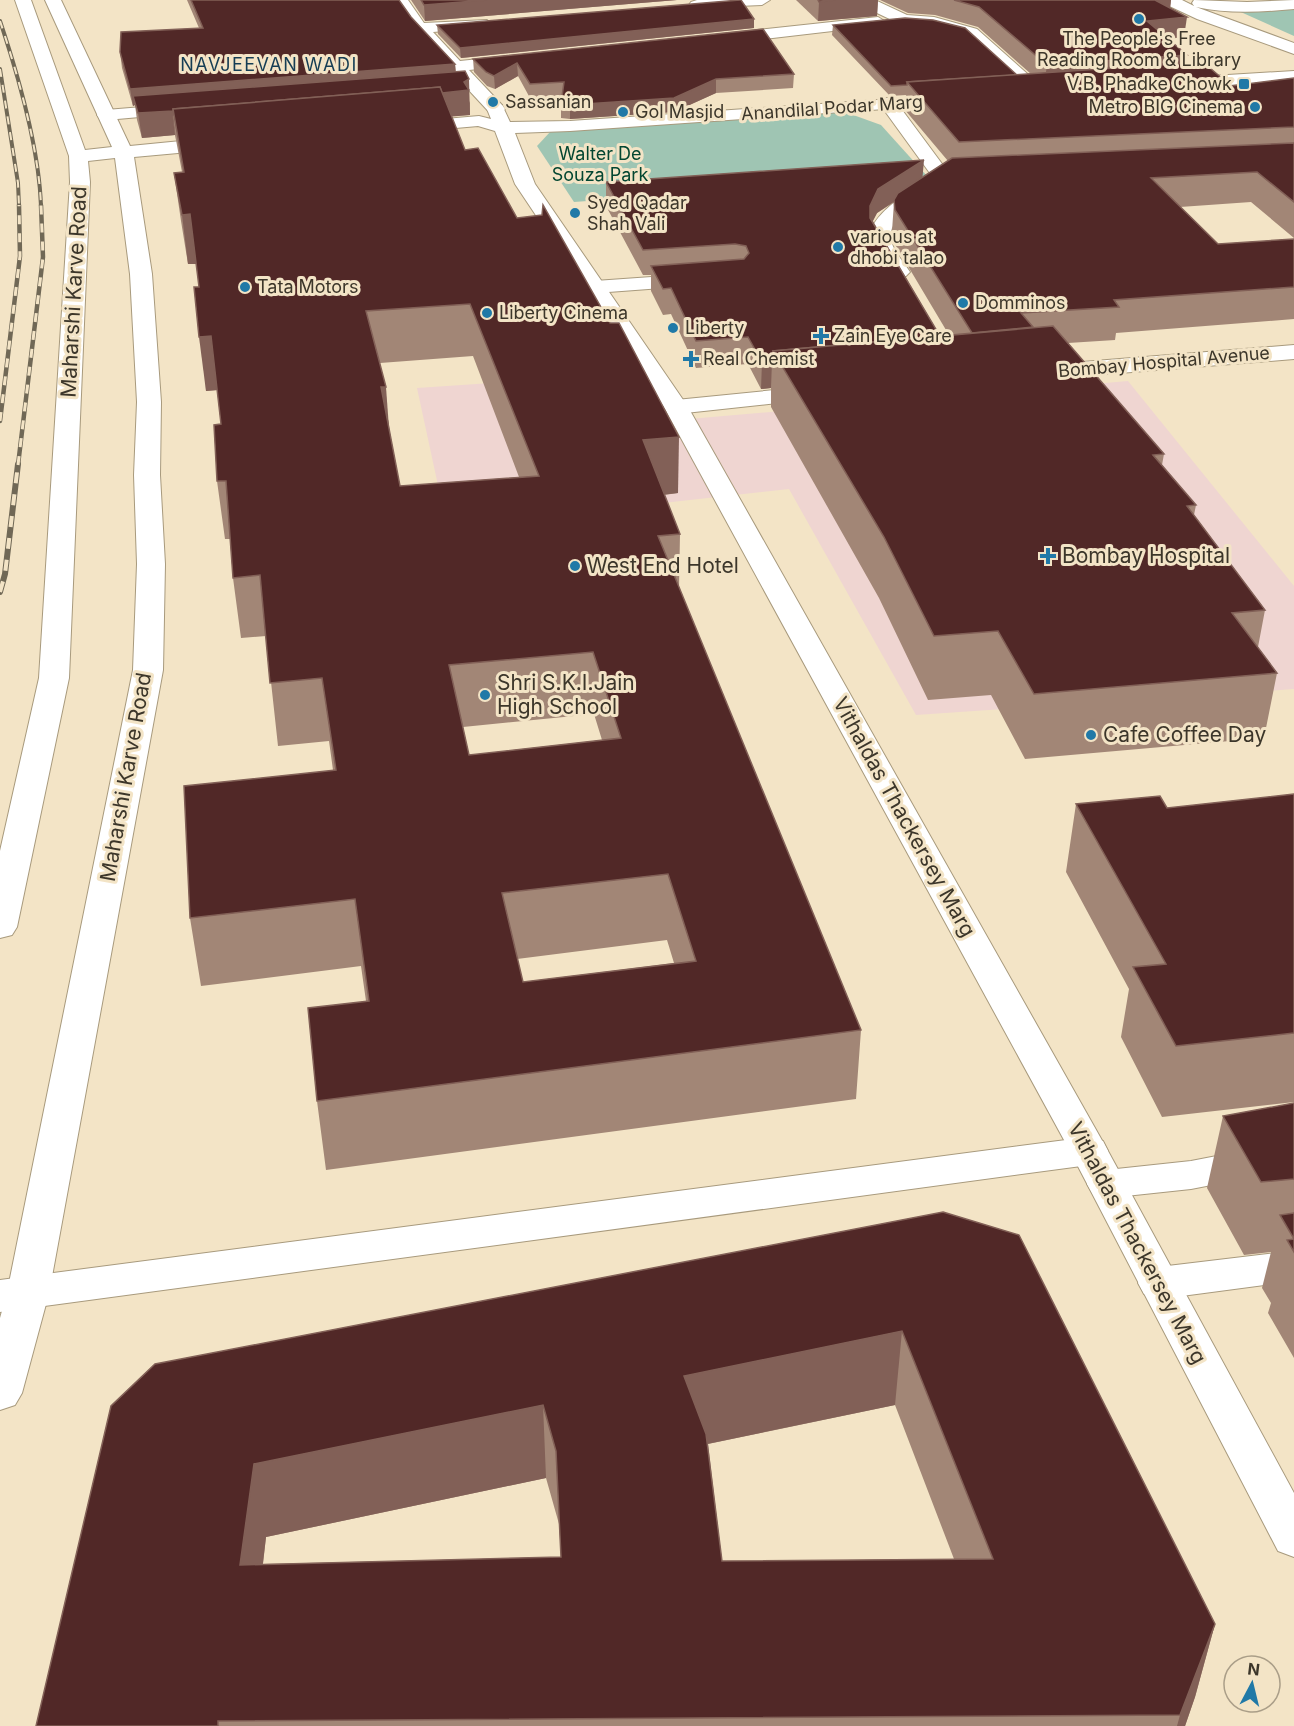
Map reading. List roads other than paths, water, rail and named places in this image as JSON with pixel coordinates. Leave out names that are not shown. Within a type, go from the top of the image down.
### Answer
[{"type":"street","name":"Maharshi Karve Road","points":[[0,927],[54,678],[80,182],[78,156],[23,0]]},
{"type":"street","name":"Maharshi Karve Road","points":[[0,1393],[14,1295],[148,670],[151,564],[147,475],[148,402],[141,274],[124,152],[53,0]]},
{"type":"street","points":[[400,0],[420,28],[475,86],[499,116]]},
{"type":"street","points":[[680,7],[762,0]]},
{"type":"street","points":[[1169,0],[1203,16],[1294,49]]},
{"type":"street","points":[[1189,0],[1228,7],[1294,4]]},
{"type":"street","points":[[867,2],[908,1]]},
{"type":"street","points":[[867,2],[904,20]]},
{"type":"street","points":[[1203,16],[1228,38],[1231,44]]},
{"type":"street","points":[[704,40],[904,20],[934,22],[970,32],[1035,89]]},
{"type":"street","points":[[420,28],[502,21]]},
{"type":"street","points":[[456,66],[538,57]]},
{"type":"street","points":[[1197,72],[1224,63]]},
{"type":"street","points":[[1294,65],[1197,72],[1161,79],[1294,76]]},
{"type":"street","points":[[451,87],[475,86]]},
{"type":"street","name":"Anandilal Podar Marg","points":[[389,129],[499,116],[888,104],[967,93],[743,97]]},
{"type":"street","points":[[888,104],[944,180]]},
{"type":"street","points":[[106,115],[201,107]]},
{"type":"street","name":"Vithaldas Thackersey Marg","points":[[499,116],[525,184],[676,406],[1098,1168],[1294,1537]]},
{"type":"street","points":[[124,152],[240,142]]},
{"type":"street","name":"Maharshi Karve Road","points":[[78,156],[124,152]]},
{"type":"street","points":[[909,289],[881,242],[880,231],[885,219],[944,180],[967,179]]},
{"type":"street","points":[[594,287],[713,279]]},
{"type":"street","name":"Bombay Hospital Avenue","points":[[1019,374],[1294,352]]},
{"type":"street","points":[[676,406],[842,390]]},
{"type":"street","points":[[14,1295],[1098,1168],[1191,1175],[1294,1155]]},
{"type":"street","points":[[1159,1283],[1294,1266]]},
{"type":"railway","points":[[0,21],[32,137],[41,206]]},
{"type":"railway","points":[[0,69],[18,183],[19,206]]},
{"type":"railway","points":[[0,421],[20,256],[19,205]]},
{"type":"railway","points":[[18,465],[43,257],[41,205]]},
{"type":"railway","points":[[0,592],[5,574],[18,464]]},
{"type":"place","name":"The People's Free Reading Room & Library","points":[[1139,19]]},
{"type":"place","name":"V.B. Phadke Chowk","points":[[1244,84]]},
{"type":"place","name":"Sassanian","points":[[493,102]]},
{"type":"place","name":"Metro BIG Cinema","points":[[1255,107]]},
{"type":"place","name":"Gol Masjid","points":[[623,112]]},
{"type":"place","name":"Syed Qadar Shah Vali","points":[[575,213]]},
{"type":"place","name":"various at dhobi talao","points":[[838,247]]},
{"type":"place","name":"Tata Motors","points":[[245,287]]},
{"type":"place","name":"Domminos","points":[[963,303]]},
{"type":"place","name":"Liberty Cinema","points":[[487,313]]},
{"type":"place","name":"Liberty","points":[[673,328]]},
{"type":"place","name":"Zain Eye Care","points":[[821,336]]},
{"type":"place","name":"Real Chemist","points":[[691,359]]},
{"type":"place","name":"Bombay Hospital","points":[[1048,556]]},
{"type":"place","name":"West End Hotel","points":[[575,566]]},
{"type":"place","name":"Shri S.K.I.Jain High School","points":[[485,695]]},
{"type":"place","name":"Cafe Coffee Day","points":[[1091,735]]},
{"type":"district","name":"NAVJEEVAN WADI","points":[[269,65]]},
{"type":"park label","name":"Walter De Souza Park","points":[[600,164]]}]
